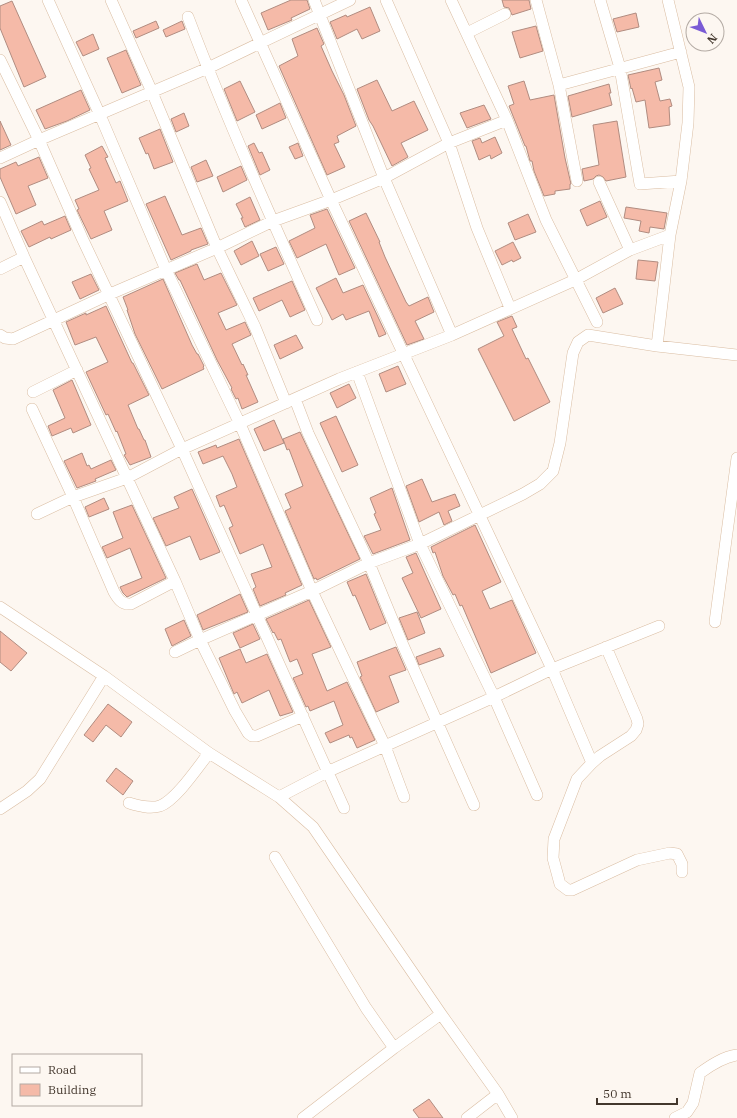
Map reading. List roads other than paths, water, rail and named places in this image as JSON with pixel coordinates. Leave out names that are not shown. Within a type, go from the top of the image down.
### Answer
[{"type":"street","points":[[48,0],[100,115],[166,270],[240,424],[312,591],[385,746],[404,797]]},
{"type":"street","points":[[111,0],[152,92],[217,248],[308,433],[368,563],[474,805]]},
{"type":"street","points":[[241,0],[331,200],[552,669],[592,763]]},
{"type":"street","points":[[314,0],[384,178],[452,336]]},
{"type":"street","points":[[0,158],[208,68],[350,0]]},
{"type":"street","points":[[386,0],[449,142],[477,228],[510,308]]},
{"type":"street","points":[[451,0],[507,120],[546,220],[596,322]]},
{"type":"street","points":[[536,0],[559,85],[577,181]]},
{"type":"street","points":[[600,0],[620,68],[640,184],[681,181]]},
{"type":"street","points":[[657,346],[670,234],[681,181],[688,122],[689,87],[668,0]]},
{"type":"street","points":[[466,33],[505,14]]},
{"type":"street","points":[[188,17],[273,221],[317,320]]},
{"type":"street","points":[[559,85],[681,52]]},
{"type":"street","points":[[0,60],[39,140],[82,238],[110,294],[182,449],[344,808]]},
{"type":"street","points":[[0,335],[5,338],[13,339],[110,294],[217,248],[273,221],[331,200],[384,178],[449,142],[507,120]]},
{"type":"street","points":[[599,182],[630,250]]},
{"type":"street","points":[[0,202],[24,258],[175,581],[200,640],[235,711],[248,733],[252,736],[257,736],[303,716]]},
{"type":"street","points":[[37,514],[73,497],[127,478],[182,449],[357,372],[452,336],[510,308],[575,280],[630,250],[670,234]]},
{"type":"street","points":[[0,269],[24,258]]},
{"type":"street","points":[[175,652],[258,616],[368,563],[420,544],[523,494],[540,484],[553,471],[560,443],[573,353],[578,342],[588,335],[657,346],[737,355]]},
{"type":"street","points":[[33,392],[77,370]]},
{"type":"street","points":[[357,372],[420,544],[494,697],[537,795]]},
{"type":"street","points":[[32,408],[73,497],[114,592],[122,602],[131,604],[175,581]]},
{"type":"street","points":[[715,622],[736,484],[737,458]]},
{"type":"street","points":[[0,607],[104,676],[209,753],[279,797],[313,827],[441,1014],[498,1094],[512,1118]]},
{"type":"street","points":[[279,797],[327,772],[438,723],[552,669],[659,626]]},
{"type":"street","points":[[606,647],[638,724],[636,730],[631,736],[600,756],[577,779],[554,839],[553,858],[560,884],[568,890],[572,890],[637,860],[670,853],[677,854],[682,864],[682,872]]},
{"type":"street","points":[[0,809],[27,791],[40,779],[104,676]]},
{"type":"street","points":[[129,803],[142,807],[159,806],[167,803],[178,792],[209,753]]},
{"type":"street","points":[[275,857],[366,1008],[394,1048]]},
{"type":"street","points":[[303,1118],[441,1014]]},
{"type":"street","points":[[675,1118],[685,1115],[693,1103],[700,1073],[730,1056],[737,1055]]},
{"type":"street","points":[[467,1118],[498,1094]]}]
